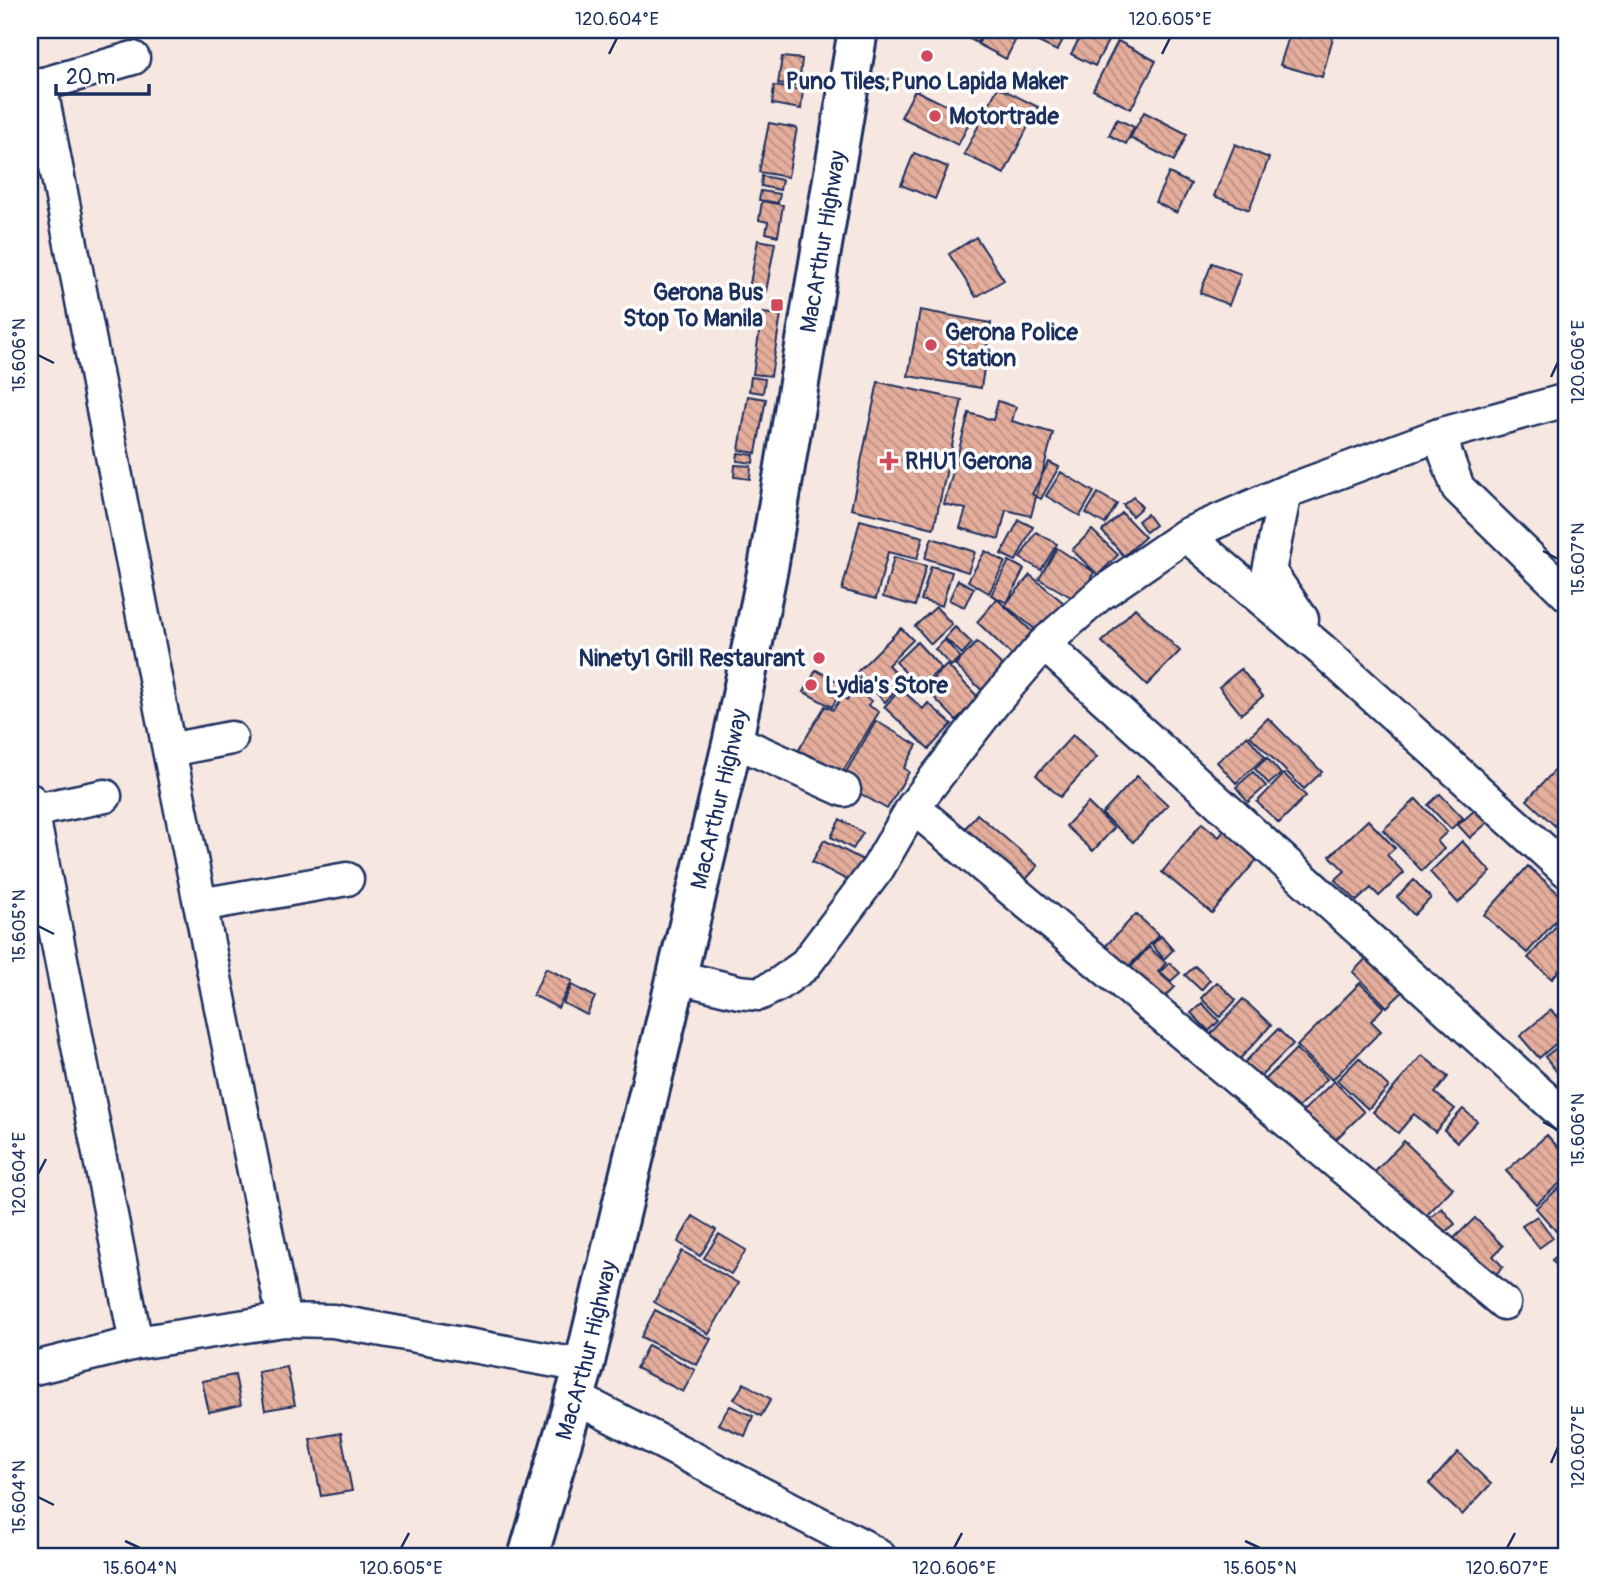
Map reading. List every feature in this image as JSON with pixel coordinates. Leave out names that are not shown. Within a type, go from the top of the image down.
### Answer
[{"type":"highway","name":"MacArthur Highway","points":[[528,1557],[580,1382],[733,740],[768,568],[858,30]]},
{"type":"street","points":[[133,58],[35,86],[284,1320]]},
{"type":"street","points":[[678,977],[739,992],[759,994],[804,966],[878,868],[912,807],[995,701],[1044,644],[1099,595],[1186,534],[1285,492],[1439,435],[1567,401]]},
{"type":"street","points":[[1439,435],[1458,488],[1567,594]]},
{"type":"street","points":[[1285,492],[1269,571],[1322,650]]},
{"type":"street","points":[[1186,534],[1322,650],[1567,871]]},
{"type":"street","points":[[1044,644],[1567,1118]]},
{"type":"street","points":[[169,750],[231,738]]},
{"type":"street","points":[[733,740],[844,790]]},
{"type":"street","points":[[105,796],[30,808],[136,1343]]},
{"type":"street","points":[[912,807],[1504,1303]]},
{"type":"street","points":[[200,905],[347,879]]},
{"type":"street","points":[[30,1369],[136,1343],[284,1320],[333,1321],[580,1382],[880,1557]]},
{"type":"building","points":[[956,30],[984,30],[977,43]]},
{"type":"building","points":[[986,30],[992,30],[1015,41],[1006,59],[978,44]]},
{"type":"building","points":[[994,30],[1014,30],[1010,38]]},
{"type":"building","points":[[1039,30],[1052,30],[1065,36],[1057,51],[1034,40]]},
{"type":"building","points":[[1055,30],[1077,30],[1072,39]]},
{"type":"building","points":[[1084,30],[1109,39],[1095,66],[1071,54]]},
{"type":"building","points":[[1291,30],[1335,30],[1322,77],[1280,65]]},
{"type":"building","points":[[1118,41],[1156,61],[1131,109],[1093,90]]},
{"type":"building","points":[[782,57],[802,59],[799,86],[778,84]]},
{"type":"building","points":[[774,86],[803,90],[801,109],[772,104]]},
{"type":"building","points":[[998,87],[1038,107],[1004,174],[964,154]]},
{"type":"building","points":[[915,90],[972,118],[958,145],[901,117]]},
{"type":"building","points":[[1144,112],[1187,134],[1174,161],[1130,138]]},
{"type":"building","points":[[1117,119],[1134,127],[1126,144],[1109,135]]},
{"type":"building","points":[[769,123],[797,128],[788,177],[759,172]]},
{"type":"building","points":[[1235,144],[1269,158],[1249,210],[1214,196]]},
{"type":"building","points":[[914,153],[948,167],[935,199],[901,185]]},
{"type":"building","points":[[1169,173],[1191,184],[1177,213],[1155,202]]},
{"type":"building","points":[[762,176],[782,180],[780,190],[761,186]]},
{"type":"building","points":[[761,191],[780,194],[778,203],[759,200]]},
{"type":"building","points":[[762,201],[783,205],[778,236],[766,233],[768,222],[759,220]]},
{"type":"building","points":[[976,237],[1004,280],[976,297],[949,254]]},
{"type":"building","points":[[758,240],[775,243],[766,292],[749,289]]},
{"type":"building","points":[[1212,263],[1241,274],[1229,305],[1200,293]]},
{"type":"building","points":[[920,310],[991,323],[981,388],[908,376]]},
{"type":"building","points":[[762,313],[781,315],[771,376],[753,374]]},
{"type":"building","points":[[751,377],[765,379],[763,393],[749,391]]},
{"type":"building","points":[[878,382],[962,400],[934,528],[851,509]]},
{"type":"building","points":[[748,396],[766,399],[756,453],[739,450]]},
{"type":"building","points":[[998,401],[1016,407],[1012,421],[1053,433],[1031,516],[1006,510],[999,539],[960,528],[966,509],[944,504],[969,413],[993,420]]},
{"type":"building","points":[[738,453],[754,455],[753,463],[737,461]]},
{"type":"building","points":[[1049,462],[1059,467],[1041,499],[1032,494]]},
{"type":"building","points":[[735,465],[751,466],[750,479],[734,477]]},
{"type":"building","points":[[1061,472],[1094,492],[1080,516],[1046,496]]},
{"type":"building","points":[[1098,493],[1117,504],[1105,524],[1086,513]]},
{"type":"building","points":[[1133,497],[1142,507],[1132,516],[1123,505]]},
{"type":"building","points":[[1122,513],[1145,537],[1124,556],[1102,531]]},
{"type":"building","points":[[1147,514],[1155,525],[1146,532],[1138,521]]},
{"type":"building","points":[[860,520],[923,537],[917,559],[888,552],[876,599],[842,590]]},
{"type":"building","points":[[1019,520],[1033,527],[1016,561],[1001,554]]},
{"type":"building","points":[[1092,530],[1118,555],[1098,575],[1072,550]]},
{"type":"building","points":[[1036,532],[1057,544],[1041,570],[1020,558]]},
{"type":"building","points":[[932,538],[975,552],[968,572],[925,558]]},
{"type":"building","points":[[1057,548],[1094,572],[1078,601],[1039,579]]},
{"type":"building","points":[[985,551],[1005,562],[989,593],[968,581]]},
{"type":"building","points":[[894,557],[926,566],[915,606],[883,597]]},
{"type":"building","points":[[1009,561],[1024,569],[1007,603],[991,595]]},
{"type":"building","points":[[931,566],[952,572],[942,606],[921,600]]},
{"type":"building","points":[[1030,575],[1065,604],[1041,634],[1005,605]]},
{"type":"building","points":[[958,580],[974,588],[964,607],[949,600]]},
{"type":"building","points":[[997,599],[1038,637],[1017,660],[977,622]]},
{"type":"building","points":[[936,607],[952,624],[931,644],[915,626]]},
{"type":"building","points":[[1135,608],[1180,651],[1147,685],[1102,642]]},
{"type":"building","points":[[955,627],[972,643],[962,654],[945,638]]},
{"type":"building","points":[[901,628],[913,640],[888,665],[905,682],[885,702],[856,673]]},
{"type":"building","points":[[945,640],[960,657],[951,666],[935,649]]},
{"type":"building","points":[[917,642],[941,668],[919,688],[896,662]]},
{"type":"building","points":[[977,642],[1012,674],[990,698],[955,665]]},
{"type":"building","points":[[947,665],[979,698],[956,720],[924,687]]},
{"type":"building","points":[[1241,669],[1263,696],[1241,714],[1219,687]]},
{"type":"building","points":[[816,670],[844,685],[832,707],[804,692]]},
{"type":"building","points":[[901,689],[923,709],[928,703],[952,724],[929,749],[884,707]]},
{"type":"building","points":[[853,690],[872,701],[868,705],[879,712],[839,778],[797,753],[825,706],[833,710],[842,697],[847,700]]},
{"type":"building","points":[[1268,718],[1322,772],[1304,789],[1250,736]]},
{"type":"building","points":[[876,721],[917,745],[904,768],[909,772],[887,809],[840,782]]},
{"type":"building","points":[[1073,735],[1097,757],[1060,797],[1036,775]]},
{"type":"building","points":[[1247,736],[1265,757],[1236,783],[1217,762]]},
{"type":"building","points":[[1567,757],[1567,837],[1527,800]]},
{"type":"building","points":[[1267,758],[1281,774],[1269,784],[1255,769]]},
{"type":"building","points":[[1253,772],[1266,786],[1248,802],[1236,787]]},
{"type":"building","points":[[1284,774],[1306,796],[1279,823],[1257,802]]},
{"type":"building","points":[[1137,776],[1168,805],[1133,842],[1102,814]]},
{"type":"building","points":[[1440,794],[1463,818],[1451,829],[1428,805]]},
{"type":"building","points":[[1416,799],[1447,832],[1437,841],[1444,849],[1422,871],[1383,830]]},
{"type":"building","points":[[1088,803],[1114,828],[1093,851],[1066,826]]},
{"type":"building","points":[[1476,809],[1488,822],[1470,838],[1458,825]]},
{"type":"building","points":[[977,814],[1038,866],[1018,888],[958,837]]},
{"type":"building","points":[[840,819],[863,833],[853,849],[831,837]]},
{"type":"building","points":[[1368,820],[1395,848],[1387,855],[1404,873],[1379,896],[1371,888],[1357,901],[1335,880],[1345,871],[1330,856]]},
{"type":"building","points":[[1202,823],[1219,837],[1225,829],[1259,857],[1212,913],[1162,872]]},
{"type":"building","points":[[824,840],[863,860],[851,882],[812,862]]},
{"type":"building","points":[[1462,841],[1491,872],[1458,903],[1430,872]]},
{"type":"building","points":[[1528,866],[1567,901],[1567,908],[1527,953],[1484,915]]},
{"type":"building","points":[[1414,880],[1431,898],[1414,915],[1397,897]]},
{"type":"building","points":[[1136,914],[1159,935],[1122,973],[1100,952]]},
{"type":"building","points":[[1557,925],[1567,934],[1567,961],[1552,979],[1528,958]]},
{"type":"building","points":[[1161,936],[1173,950],[1164,959],[1152,945]]},
{"type":"building","points":[[1149,947],[1166,963],[1158,972],[1175,987],[1163,999],[1122,977]]},
{"type":"building","points":[[1375,949],[1410,985],[1387,1007],[1353,972]]},
{"type":"building","points":[[1170,963],[1180,973],[1171,981],[1160,972]]},
{"type":"building","points":[[1195,966],[1210,980],[1201,990],[1185,975]]},
{"type":"building","points":[[546,968],[572,981],[558,1008],[533,995]]},
{"type":"building","points":[[1217,982],[1236,1000],[1220,1017],[1201,998]]},
{"type":"building","points":[[1360,983],[1384,1007],[1371,1021],[1381,1031],[1332,1080],[1297,1046]]},
{"type":"building","points":[[572,985],[595,997],[587,1015],[563,1003]]},
{"type":"building","points":[[1243,999],[1271,1025],[1238,1061],[1210,1035]]},
{"type":"building","points":[[1202,1003],[1219,1021],[1209,1031],[1191,1013]]},
{"type":"building","points":[[1567,1007],[1567,1025],[1558,1015]]},
{"type":"building","points":[[1551,1010],[1567,1029],[1567,1034],[1539,1058],[1520,1036]]},
{"type":"building","points":[[1278,1029],[1293,1044],[1257,1080],[1242,1065]]},
{"type":"building","points":[[1567,1039],[1567,1063],[1557,1072],[1545,1057]]},
{"type":"building","points":[[1296,1049],[1327,1079],[1292,1114],[1261,1084]]},
{"type":"building","points":[[1422,1055],[1448,1077],[1435,1093],[1455,1109],[1435,1132],[1414,1114],[1398,1133],[1373,1112]]},
{"type":"building","points":[[1359,1058],[1389,1087],[1368,1109],[1337,1080]]},
{"type":"building","points":[[1334,1081],[1364,1112],[1330,1145],[1300,1114]]},
{"type":"building","points":[[1463,1109],[1477,1121],[1457,1142],[1444,1130]]},
{"type":"building","points":[[1547,1135],[1563,1153],[1567,1149],[1567,1177],[1536,1204],[1506,1171]]},
{"type":"building","points":[[1404,1141],[1453,1188],[1420,1222],[1371,1176]]},
{"type":"building","points":[[1567,1181],[1567,1233],[1562,1238],[1536,1208]]},
{"type":"building","points":[[1442,1208],[1455,1224],[1435,1240],[1421,1225]]},
{"type":"building","points":[[693,1216],[716,1230],[700,1256],[678,1242]]},
{"type":"building","points":[[1537,1216],[1553,1238],[1539,1248],[1522,1226]]},
{"type":"building","points":[[1475,1218],[1503,1246],[1493,1256],[1503,1267],[1489,1281],[1450,1242]]},
{"type":"building","points":[[719,1234],[746,1250],[731,1274],[704,1258]]},
{"type":"building","points":[[1564,1250],[1567,1253],[1567,1279],[1552,1260]]},
{"type":"building","points":[[682,1251],[738,1283],[709,1334],[654,1302]]},
{"type":"building","points":[[655,1310],[711,1339],[697,1365],[641,1337]]},
{"type":"building","points":[[648,1345],[695,1370],[683,1392],[636,1368]]},
{"type":"building","points":[[287,1367],[295,1405],[265,1410],[258,1372]]},
{"type":"building","points":[[235,1375],[241,1405],[209,1412],[202,1381]]},
{"type":"building","points":[[744,1383],[771,1399],[761,1416],[734,1399]]},
{"type":"building","points":[[730,1406],[753,1416],[745,1436],[718,1424]]},
{"type":"building","points":[[341,1433],[352,1491],[321,1496],[310,1439]]},
{"type":"building","points":[[1458,1452],[1491,1484],[1462,1515],[1429,1484]]},
{"type":"place","name":"Puno Tiles;Puno Lapida Maker","points":[[927,56]]},
{"type":"place","name":"Motortrade","points":[[935,116]]},
{"type":"place","name":"Gerona Bus Stop To Manila","points":[[777,305]]},
{"type":"place","name":"Gerona Police Station","points":[[931,345]]},
{"type":"place","name":"RHU1 Gerona","points":[[889,461]]},
{"type":"place","name":"Ninety1 Grill Restaurant","points":[[819,658]]},
{"type":"place","name":"Lydia's Store","points":[[811,685]]}]
